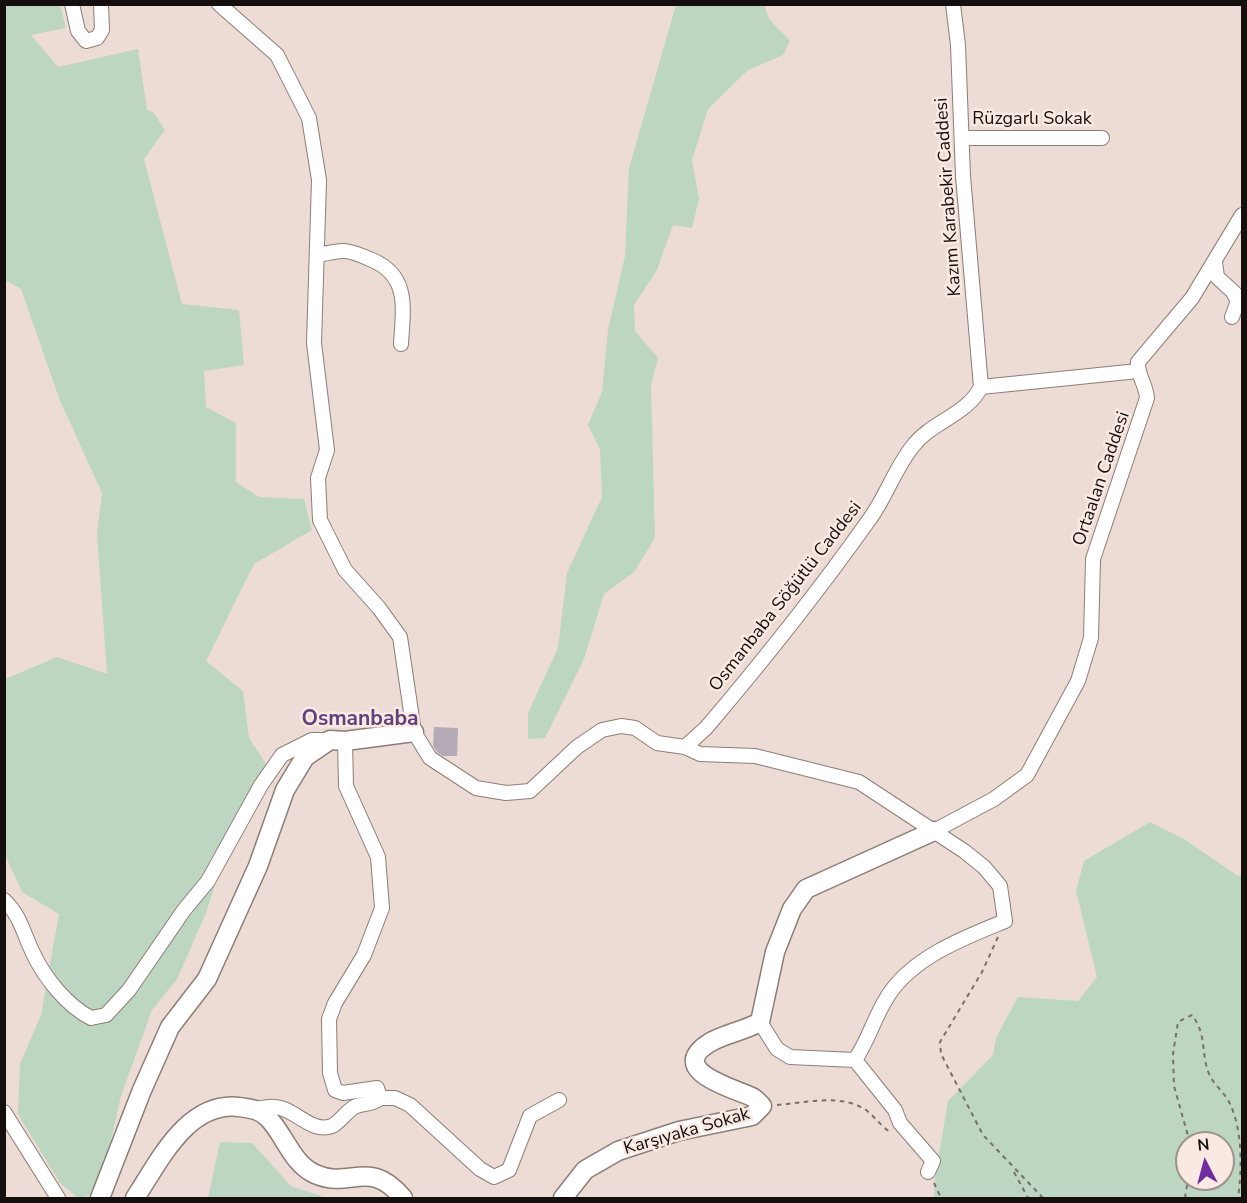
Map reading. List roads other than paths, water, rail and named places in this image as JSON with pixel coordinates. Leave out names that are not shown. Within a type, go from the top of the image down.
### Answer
[{"type":"street","points":[[72,4],[78,31],[86,40],[97,38],[102,30],[101,4]]},
{"type":"street","points":[[219,4],[277,55],[309,118],[319,180],[314,343],[327,450],[318,478],[320,520],[345,570],[379,608],[400,637],[414,732],[430,758],[476,788],[506,793],[530,791],[577,747],[602,730],[621,726],[635,728],[657,743],[685,747],[700,754],[756,756],[859,782],[964,851],[984,867],[1000,886],[1005,921],[934,954],[905,977],[887,997],[855,1060]]},
{"type":"street","name":"Kazım Karabekir Caddesi","points":[[952,4],[958,45],[962,138],[981,387]]},
{"type":"street","name":"Rüzgarlı Sokak","points":[[962,138],[1102,138]]},
{"type":"street","points":[[981,387],[1138,371],[1138,362],[1192,298],[1242,214]]},
{"type":"street","points":[[318,255],[347,249],[387,266],[397,280],[402,295],[401,344]]},
{"type":"street","points":[[1215,262],[1217,277],[1238,297],[1232,318]]},
{"type":"street","name":"Ortaalan Caddesi","points":[[934,831],[994,799],[1027,775],[1078,681],[1091,638],[1093,559],[1147,398],[1147,388],[1138,371]]},
{"type":"street","name":"Osmanbaba Söğütlü Caddesi","points":[[685,747],[706,728],[812,598],[871,518],[920,436],[975,398],[981,387]]},
{"type":"street","points":[[4,900],[22,922],[33,953],[64,998],[79,1012],[91,1018],[106,1015],[129,990],[184,910],[208,881],[261,785],[282,755],[312,740],[338,741],[414,732]]},
{"type":"street","points":[[338,741],[346,786],[378,857],[382,908],[364,955],[335,1003],[329,1019],[330,1073],[335,1090],[343,1093],[377,1088],[380,1098]]},
{"type":"street","points":[[100,1198],[170,1027],[207,979],[258,866],[285,790],[305,757],[338,741]]},
{"type":"street","points":[[928,1172],[933,1161],[925,1149],[900,1123],[895,1110],[855,1060],[790,1057],[777,1049],[760,1022],[775,952],[792,909],[806,889],[934,831]]},
{"type":"street","name":"Karşıyaka Sokak","points":[[563,1198],[585,1170],[618,1151],[679,1131],[752,1116],[762,1106],[754,1098],[704,1077],[697,1068],[696,1059],[709,1043],[760,1022]]},
{"type":"street","points":[[135,1198],[179,1134],[197,1118],[212,1109],[230,1106],[275,1107],[287,1110],[322,1128],[333,1125],[349,1110],[361,1103],[376,1102],[380,1098],[395,1098],[410,1105],[480,1169],[495,1178],[509,1170],[531,1116],[559,1100]]},
{"type":"street","points":[[256,1108],[268,1118],[303,1166],[315,1174],[333,1177],[374,1176],[385,1180],[403,1198]]},
{"type":"street","points":[[4,1112],[58,1198]]},
{"type":"district","name":"Osmanbaba","points":[[360,720]]}]
